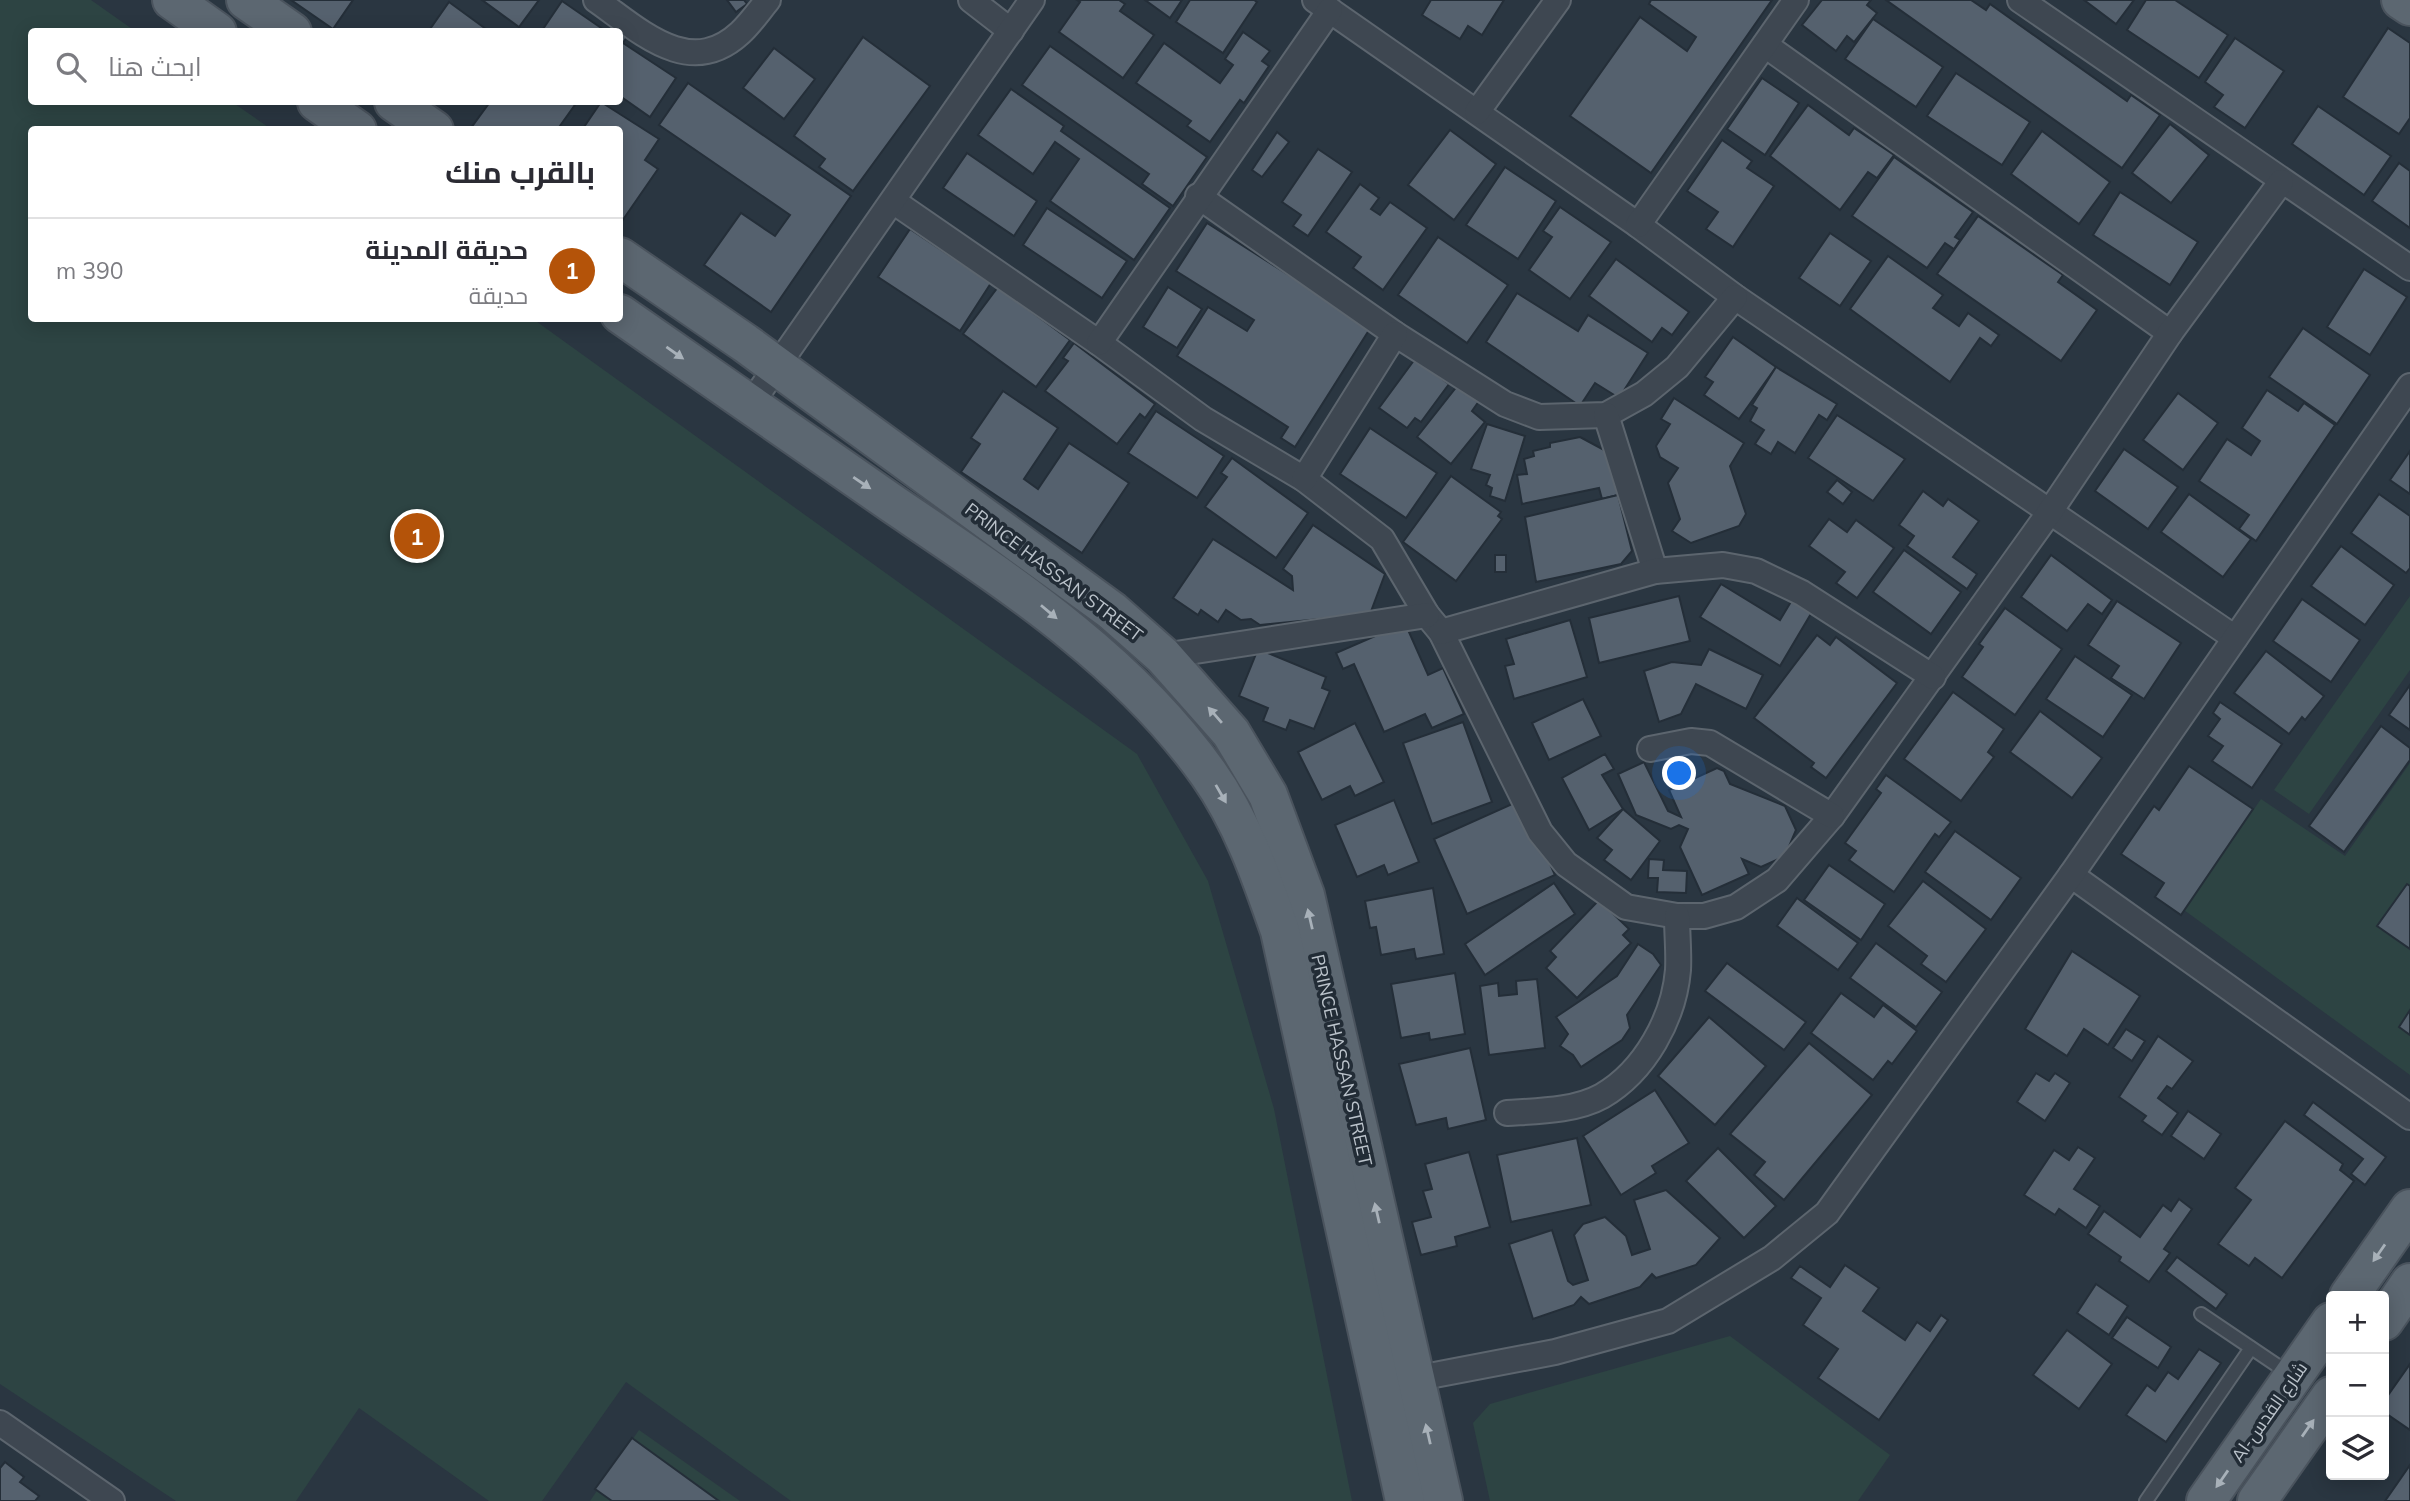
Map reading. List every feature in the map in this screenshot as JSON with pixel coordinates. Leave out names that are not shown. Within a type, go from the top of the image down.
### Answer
[{"type":"main road","points":[[172,0],[211,28]]},
{"type":"main road","points":[[246,0],[286,28]]},
{"type":"main road","points":[[2401,0],[2410,6]]},
{"type":"main road","points":[[321,105],[351,126]]},
{"type":"main road","points":[[398,105],[428,126]]},
{"type":"main road","name":"PRINCE HASSAN STREET","points":[[623,259],[1112,611],[1163,656],[1231,733],[1268,794],[1305,895],[1399,1382],[1405,1501]]},
{"type":"main road","name":"PRINCE HASSAN STREET","points":[[623,316],[1041,605],[1113,666],[1157,709],[1209,774],[1249,844],[1280,931],[1399,1382],[1443,1501]]},
{"type":"main road","points":[[2353,1291],[2410,1209]]},
{"type":"main road","points":[[2389,1314],[2410,1283]]},
{"type":"main road","name":"Al-شارع القدس","points":[[2206,1501],[2326,1329]]},
{"type":"main road","points":[[2257,1501],[2326,1403]]},
{"type":"street","points":[[596,0],[663,46],[673,51],[694,53],[717,49],[739,34],[768,0]]},
{"type":"street","points":[[971,0],[1011,31]]},
{"type":"street","points":[[750,405],[1032,0]]},
{"type":"street","points":[[1477,113],[1558,0]]},
{"type":"street","points":[[1637,225],[1796,0]]},
{"type":"street","points":[[2020,0],[2281,182],[2410,268]]},
{"type":"street","points":[[1099,342],[1322,5],[1637,225],[1735,297],[2235,638]]},
{"type":"street","points":[[1765,45],[2170,333]]},
{"type":"street","points":[[892,201],[1099,342],[1203,419],[1304,479],[1382,539],[1434,624],[1540,832],[1566,864],[1595,888],[1626,907],[1677,916],[1704,916],[1736,906],[1777,880],[1832,817],[2049,513],[2170,333],[2281,182]]},
{"type":"street","points":[[1198,196],[1241,223],[1395,334],[1505,404],[1539,417],[1606,415],[1644,394],[1677,367],[1735,297]]},
{"type":"street","points":[[1304,479],[1395,334]]},
{"type":"street","points":[[1399,1382],[1555,1352],[1668,1321],[1772,1258],[1827,1213],[2071,875],[2410,386]]},
{"type":"street","points":[[1606,415],[1655,571]]},
{"type":"street","points":[[1163,656],[1434,624],[1655,571],[1723,565],[1756,571],[1802,593],[1933,677]]},
{"type":"street","points":[[1650,749],[1691,741],[1710,743],[1832,817]]},
{"type":"street","points":[[2071,875],[2410,1117]]},
{"type":"street","points":[[1507,1113],[1563,1108],[1601,1097],[1633,1071],[1658,1036],[1671,1003],[1678,971],[1677,916]]},
{"type":"street","points":[[0,1423],[112,1501]]},
{"type":"lane","points":[[2201,1314],[2294,1376]]},
{"type":"lane","points":[[2146,1501],[2251,1348]]},
{"type":"green space","points":[[0,0],[91,0],[131,28],[28,28],[28,105],[236,105],[267,126],[28,126],[28,322],[537,322],[1137,754],[1208,881],[1274,1109],[1352,1501],[791,1501],[626,1382],[542,1501],[489,1501],[359,1408],[296,1501],[176,1501],[0,1384]]},
{"type":"green space","points":[[2410,596],[2410,670],[2309,814],[2274,790]]},
{"type":"green space","points":[[2410,763],[2410,1075],[2184,910],[2261,799],[2345,856]]},
{"type":"green space","points":[[1730,1336],[1890,1455],[1858,1501],[1490,1501],[1473,1423],[1490,1404]]},
{"type":"green space","points":[[639,1430],[740,1501],[590,1501]]},
{"type":"building","points":[[291,0],[353,0],[332,28]]},
{"type":"building","points":[[482,0],[539,0],[519,27]]},
{"type":"building","points":[[727,0],[744,0],[747,4],[736,12]]},
{"type":"building","points":[[1077,0],[1119,0],[1125,4],[1120,11],[1154,35],[1123,78],[1059,32],[1080,2]]},
{"type":"building","points":[[1145,0],[1182,0],[1170,18]]},
{"type":"building","points":[[1190,0],[1257,2],[1223,53],[1176,22]]},
{"type":"building","points":[[1431,0],[1504,0],[1482,35],[1468,26],[1460,39],[1422,15]]},
{"type":"building","points":[[1651,0],[1772,0],[1651,173],[1570,116],[1640,17],[1687,51],[1696,37],[1649,4]]},
{"type":"building","points":[[1822,0],[1871,0],[1867,5],[1877,13],[1854,42],[1847,36],[1836,51],[1802,25]]},
{"type":"building","points":[[1886,0],[1971,0],[1986,10],[1990,4],[2127,101],[2131,95],[2160,115],[2122,168]]},
{"type":"building","points":[[2084,0],[2134,0],[2116,24]]},
{"type":"building","points":[[2146,0],[2175,0],[2228,35],[2199,78],[2127,30]]},
{"type":"building","points":[[562,1],[601,28],[544,28]]},
{"type":"building","points":[[449,2],[485,28],[431,28]]},
{"type":"building","points":[[1873,19],[1943,67],[1916,107],[1845,59]]},
{"type":"building","points":[[2388,28],[2410,43],[2410,118],[2399,134],[2343,97]]},
{"type":"building","points":[[623,30],[629,34],[623,43]]},
{"type":"building","points":[[1243,32],[1270,51],[1262,61],[1269,66],[1244,103],[1240,100],[1210,142],[1187,126],[1191,121],[1136,83],[1164,43],[1220,83],[1233,65],[1225,59]]},
{"type":"building","points":[[863,37],[930,86],[853,191],[819,167],[825,159],[794,136]]},
{"type":"building","points":[[2235,38],[2284,71],[2245,128],[2214,107],[2223,95],[2205,82]]},
{"type":"building","points":[[623,43],[676,78],[650,117],[623,98]]},
{"type":"building","points":[[1050,46],[1207,157],[1173,206],[1142,184],[1149,174],[1022,85]]},
{"type":"building","points":[[774,48],[815,79],[784,119],[743,88]]},
{"type":"building","points":[[1956,73],[2030,122],[2002,165],[1927,116]]},
{"type":"building","points":[[1762,78],[1799,103],[1765,155],[1727,129]]},
{"type":"building","points":[[688,83],[851,196],[771,312],[704,265],[741,213],[775,236],[790,215],[659,125]]},
{"type":"building","points":[[1011,89],[1064,126],[1061,131],[1170,208],[1134,260],[1050,201],[1079,159],[1055,142],[1033,174],[978,135]]},
{"type":"building","points":[[488,105],[575,105],[560,126],[472,126]]},
{"type":"building","points":[[599,105],[606,105],[659,139],[645,160],[658,169],[623,220],[623,126],[585,126]]},
{"type":"building","points":[[1808,105],[1849,135],[1854,128],[1894,155],[1877,178],[1868,172],[1840,210],[1770,156]]},
{"type":"building","points":[[2318,106],[2391,156],[2364,195],[2292,144]]},
{"type":"building","points":[[2170,124],[2209,155],[2171,203],[2132,173]]},
{"type":"building","points":[[1450,130],[1496,164],[1454,220],[1408,185]]},
{"type":"building","points":[[2042,131],[2110,182],[2079,224],[2011,174]]},
{"type":"building","points":[[1277,132],[1289,142],[1262,177],[1252,170]]},
{"type":"building","points":[[1722,140],[1752,161],[1747,168],[1774,186],[1733,247],[1706,229],[1718,212],[1687,191]]},
{"type":"building","points":[[1318,149],[1352,172],[1308,236],[1293,226],[1301,215],[1282,202]]},
{"type":"building","points":[[967,153],[1037,201],[1014,236],[943,188]]},
{"type":"building","points":[[1894,157],[1973,212],[1955,237],[1960,240],[1954,249],[1945,243],[1927,268],[1852,216]]},
{"type":"building","points":[[2399,163],[2410,171],[2410,228],[2372,201]]},
{"type":"building","points":[[1505,167],[1556,201],[1518,259],[1466,225]]},
{"type":"building","points":[[1360,184],[1379,198],[1371,209],[1380,215],[1390,202],[1427,228],[1383,290],[1353,268],[1361,257],[1326,232]]},
{"type":"building","points":[[2120,192],[2198,242],[2170,285],[2093,235]]},
{"type":"building","points":[[1560,207],[1611,242],[1570,299],[1529,270],[1552,237],[1543,231]]},
{"type":"building","points":[[1047,208],[1127,261],[1102,298],[1023,245]]},
{"type":"building","points":[[1978,216],[2063,275],[2058,282],[2097,310],[2061,361],[1937,274]]},
{"type":"building","points":[[1207,223],[1371,327],[1295,447],[1281,438],[1288,427],[1177,356],[1208,307],[1247,331],[1254,320],[1176,271]]},
{"type":"building","points":[[910,229],[991,283],[960,331],[878,277]]},
{"type":"building","points":[[1830,233],[1871,261],[1840,306],[1799,278]]},
{"type":"building","points":[[1438,237],[1508,285],[1467,343],[1398,295]]},
{"type":"building","points":[[1888,256],[1943,295],[1933,308],[1959,326],[1968,313],[1999,335],[1991,346],[1980,338],[1950,382],[1850,309]]},
{"type":"building","points":[[1616,259],[1689,312],[1672,335],[1662,328],[1652,342],[1589,296]]},
{"type":"building","points":[[2364,269],[2407,297],[2370,355],[2327,327]]},
{"type":"building","points":[[998,287],[1070,340],[1036,387],[963,334]]},
{"type":"building","points":[[1168,287],[1202,309],[1177,348],[1143,327]]},
{"type":"building","points":[[1517,293],[1578,331],[1588,315],[1648,353],[1619,398],[1595,383],[1580,406],[1486,342]]},
{"type":"building","points":[[2303,328],[2370,375],[2337,424],[2269,377]]},
{"type":"building","points":[[1733,337],[1776,367],[1739,419],[1704,395],[1713,382],[1705,377]]},
{"type":"building","points":[[1074,343],[1155,404],[1145,418],[1140,414],[1117,444],[1045,391],[1068,361],[1063,358]]},
{"type":"building","points":[[1415,359],[1449,384],[1421,422],[1415,418],[1407,428],[1379,408]]},
{"type":"building","points":[[1776,367],[1837,404],[1827,420],[1819,415],[1795,453],[1778,442],[1771,454],[1755,444],[1764,430],[1750,421],[1757,408],[1752,405]]},
{"type":"building","points":[[1458,385],[1479,401],[1472,411],[1485,422],[1451,464],[1417,437]]},
{"type":"building","points":[[2267,390],[2298,411],[2304,403],[2335,425],[2256,541],[2239,529],[2249,515],[2199,481],[2227,439],[2251,455],[2260,441],[2242,428]]},
{"type":"building","points":[[1003,391],[1058,428],[1024,479],[1038,489],[1069,443],[1129,483],[1082,553],[961,472],[980,444],[971,438]]},
{"type":"building","points":[[2178,393],[2218,423],[2183,470],[2143,440]]},
{"type":"building","points":[[1674,398],[1744,443],[1730,466],[1746,514],[1739,526],[1691,543],[1672,531],[1680,519],[1668,483],[1678,468],[1660,457],[1656,446],[1670,424],[1661,419]]},
{"type":"building","points":[[1156,411],[1224,456],[1197,498],[1128,453]]},
{"type":"building","points":[[1837,415],[1905,459],[1873,501],[1808,458]]},
{"type":"building","points":[[1487,424],[1525,436],[1505,501],[1490,496],[1492,488],[1486,485],[1490,475],[1471,469]]},
{"type":"building","points":[[1370,428],[1437,473],[1406,518],[1340,474]]},
{"type":"building","points":[[1580,437],[1606,451],[1618,495],[1602,499],[1599,488],[1522,504],[1517,475],[1527,474],[1524,459],[1534,456],[1533,451],[1550,447],[1550,443]]},
{"type":"building","points":[[2124,449],[2178,487],[2148,529],[2095,491]]},
{"type":"building","points":[[2410,451],[2410,494],[2390,480]]},
{"type":"building","points":[[1232,458],[1308,513],[1276,558],[1205,507],[1227,477],[1221,473]]},
{"type":"building","points":[[1451,476],[1501,512],[1498,516],[1502,519],[1456,581],[1403,542]]},
{"type":"building","points":[[1837,480],[1852,492],[1843,504],[1827,492]]},
{"type":"building","points":[[1923,491],[1943,506],[1948,499],[1979,521],[1953,557],[1977,574],[1967,589],[1907,546],[1914,536],[1899,525]]},
{"type":"building","points":[[2189,494],[2251,539],[2223,577],[2161,532]]},
{"type":"building","points":[[2379,494],[2410,516],[2410,568],[2406,573],[2351,533]]},
{"type":"building","points":[[1618,495],[1632,551],[1621,564],[1536,582],[1525,517]]},
{"type":"building","points":[[1829,519],[1847,532],[1856,520],[1894,548],[1857,598],[1836,583],[1845,572],[1809,546]]},
{"type":"building","points":[[1313,525],[1385,574],[1370,614],[1260,625],[1251,619],[1241,620],[1226,610],[1218,622],[1201,610],[1198,615],[1173,598],[1213,539],[1293,590],[1292,576],[1283,569]]},
{"type":"building","points":[[2341,546],[2394,585],[2365,625],[2311,586]]},
{"type":"building","points":[[1904,550],[1961,592],[1931,634],[1873,592]]},
{"type":"building","points":[[1495,555],[1506,555],[1506,572],[1495,572]]},
{"type":"building","points":[[2051,555],[2112,600],[2102,614],[2088,604],[2067,631],[2021,597]]},
{"type":"building","points":[[1721,584],[1780,620],[1792,600],[1812,612],[1780,666],[1700,617]]},
{"type":"building","points":[[1679,596],[1690,641],[1599,663],[1589,618]]},
{"type":"building","points":[[2302,599],[2360,640],[2331,682],[2273,641]]},
{"type":"building","points":[[2117,601],[2181,643],[2144,699],[2111,678],[2119,666],[2088,645]]},
{"type":"building","points":[[2005,608],[2062,649],[2015,715],[1962,677],[1983,647],[1979,644]]},
{"type":"building","points":[[1570,620],[1587,677],[1514,699],[1505,666],[1514,664],[1506,639]]},
{"type":"building","points":[[1405,623],[1428,675],[1443,668],[1464,714],[1432,728],[1425,714],[1384,732],[1354,664],[1343,669],[1336,653]]},
{"type":"building","points":[[1817,635],[1830,645],[1836,637],[1897,683],[1826,778],[1811,767],[1814,763],[1754,718]]},
{"type":"building","points":[[1258,649],[1326,677],[1322,688],[1330,691],[1314,729],[1290,720],[1286,730],[1263,721],[1268,708],[1239,696]]},
{"type":"building","points":[[1709,649],[1763,675],[1746,709],[1696,684],[1681,714],[1659,722],[1644,671],[1672,662],[1701,665]]},
{"type":"building","points":[[2266,651],[2324,696],[2305,720],[2302,717],[2289,734],[2234,693]]},
{"type":"building","points":[[2075,656],[2132,695],[2103,737],[2046,699]]},
{"type":"building","points":[[2410,685],[2410,730],[2389,715]]},
{"type":"building","points":[[1953,692],[2004,729],[1988,752],[1994,757],[1961,801],[1904,759]]},
{"type":"building","points":[[1583,699],[1601,736],[1549,760],[1532,723]]},
{"type":"building","points":[[2220,702],[2282,744],[2252,788],[2212,761],[2223,746],[2208,736],[2220,719],[2213,713]]},
{"type":"building","points":[[2040,711],[2102,758],[2072,798],[2010,752]]},
{"type":"building","points":[[1463,722],[1492,802],[1432,824],[1403,743]]},
{"type":"building","points":[[1355,723],[1384,782],[1355,796],[1350,786],[1322,800],[1298,752]]},
{"type":"building","points":[[2381,726],[2410,748],[2410,760],[2344,852],[2309,826]]},
{"type":"building","points":[[1605,754],[1614,769],[1602,775],[1623,809],[1589,830],[1562,778]]},
{"type":"building","points":[[1644,762],[1668,811],[1681,817],[1669,790],[1717,768],[1724,771],[1730,784],[1785,806],[1796,830],[1785,856],[1761,867],[1742,859],[1749,874],[1702,895],[1680,847],[1688,829],[1679,825],[1671,829],[1636,815],[1618,774]]},
{"type":"building","points":[[2189,766],[2253,809],[2181,915],[2155,897],[2164,883],[2121,854],[2154,806],[2159,810]]},
{"type":"building","points":[[1886,775],[1951,822],[1939,837],[1935,834],[1894,892],[1849,860],[1856,851],[1845,843],[1881,793],[1876,789]]},
{"type":"building","points":[[1394,800],[1419,862],[1388,875],[1384,865],[1357,877],[1335,825]]},
{"type":"building","points":[[1521,800],[1555,875],[1467,914],[1434,839]]},
{"type":"building","points":[[1623,809],[1660,841],[1631,880],[1604,860],[1612,850],[1597,838]]},
{"type":"building","points":[[1955,831],[2021,878],[1991,920],[1925,872]]},
{"type":"building","points":[[1649,859],[1664,860],[1663,870],[1687,871],[1686,893],[1657,892],[1658,878],[1648,878]]},
{"type":"building","points":[[1829,865],[1885,904],[1861,940],[1804,900]]},
{"type":"building","points":[[1923,881],[1986,929],[1946,982],[1921,964],[1927,956],[1888,926]]},
{"type":"building","points":[[1554,883],[1575,914],[1485,975],[1465,944]]},
{"type":"building","points":[[2407,884],[2410,886],[2410,949],[2377,926]]},
{"type":"building","points":[[1433,888],[1444,954],[1416,959],[1414,949],[1381,955],[1376,927],[1370,928],[1365,901]]},
{"type":"building","points":[[1797,898],[1858,943],[1838,970],[1777,926]]},
{"type":"building","points":[[1599,900],[1629,929],[1623,935],[1631,943],[1577,998],[1546,968],[1556,957],[1550,951]]},
{"type":"building","points":[[1876,943],[1942,992],[1916,1027],[1850,978]]},
{"type":"building","points":[[1638,944],[1653,954],[1661,965],[1627,1015],[1630,1028],[1622,1040],[1581,1067],[1573,1055],[1560,1046],[1568,1034],[1556,1017],[1617,976]]},
{"type":"building","points":[[2072,951],[2140,996],[2108,1045],[2084,1029],[2067,1056],[2025,1029]]},
{"type":"building","points":[[1727,963],[1806,1022],[1784,1050],[1705,991]]},
{"type":"building","points":[[1455,973],[1465,1034],[1430,1040],[1429,1033],[1401,1038],[1391,984]]},
{"type":"building","points":[[1537,979],[1545,1048],[1489,1055],[1480,986],[1498,983],[1499,996],[1517,994],[1516,981]]},
{"type":"building","points":[[1841,993],[1874,1017],[1883,1005],[1917,1031],[1892,1064],[1888,1061],[1873,1080],[1811,1033]]},
{"type":"building","points":[[2410,1010],[2410,1035],[2399,1027]]},
{"type":"building","points":[[1709,1017],[1766,1066],[1715,1125],[1658,1076]]},
{"type":"building","points":[[2126,1029],[2145,1041],[2132,1061],[2113,1048]]},
{"type":"building","points":[[2158,1036],[2193,1061],[2172,1089],[2167,1086],[2158,1098],[2178,1113],[2162,1135],[2142,1121],[2146,1116],[2119,1097]]},
{"type":"building","points":[[1809,1043],[1872,1095],[1784,1200],[1754,1175],[1765,1162],[1730,1134]]},
{"type":"building","points":[[1470,1048],[1486,1120],[1448,1129],[1446,1118],[1416,1125],[1399,1064]]},
{"type":"building","points":[[2036,1073],[2049,1081],[2055,1073],[2070,1083],[2045,1121],[2017,1102]]},
{"type":"building","points":[[1655,1090],[1689,1143],[1652,1166],[1656,1173],[1621,1195],[1583,1136]]},
{"type":"building","points":[[2313,1102],[2386,1157],[2365,1185],[2351,1174],[2363,1159],[2304,1115]]},
{"type":"building","points":[[2188,1111],[2221,1134],[2204,1159],[2171,1136]]},
{"type":"building","points":[[2285,1121],[2343,1164],[2340,1170],[2354,1181],[2282,1278],[2255,1258],[2249,1266],[2218,1244],[2251,1200],[2235,1188]]},
{"type":"building","points":[[1577,1138],[1591,1205],[1511,1222],[1497,1155]]},
{"type":"building","points":[[2078,1147],[2095,1158],[2074,1189],[2100,1206],[2086,1228],[2059,1209],[2055,1215],[2024,1195],[2054,1150],[2069,1160]]},
{"type":"building","points":[[1718,1148],[1776,1206],[1744,1238],[1686,1181]]},
{"type":"building","points":[[1469,1152],[1490,1227],[1455,1237],[1457,1246],[1421,1255],[1412,1222],[1431,1217],[1423,1191],[1432,1189],[1425,1164]]},
{"type":"building","points":[[1666,1190],[1720,1238],[1696,1265],[1656,1278],[1652,1274],[1640,1287],[1589,1304],[1581,1297],[1574,1305],[1533,1319],[1509,1244],[1552,1230],[1568,1281],[1573,1285],[1588,1280],[1574,1235],[1583,1224],[1605,1217],[1626,1236],[1632,1255],[1650,1249],[1634,1200]]},
{"type":"building","points":[[2179,1199],[2192,1209],[2164,1249],[2170,1253],[2149,1282],[2119,1261],[2121,1257],[2088,1234],[2104,1211],[2140,1237],[2163,1205],[2171,1211]]},
{"type":"building","points":[[2177,1257],[2227,1294],[2216,1309],[2166,1271]]},
{"type":"building","points":[[1845,1265],[1879,1288],[1863,1311],[1905,1340],[1917,1322],[1930,1331],[1941,1315],[1948,1320],[1879,1420],[1818,1378],[1838,1349],[1803,1325],[1821,1298],[1791,1278],[1800,1266],[1830,1287]]},
{"type":"building","points":[[2096,1284],[2128,1306],[2109,1335],[2077,1313]]},
{"type":"building","points":[[2127,1317],[2171,1347],[2158,1368],[2112,1338]]},
{"type":"building","points":[[2067,1330],[2112,1364],[2079,1409],[2033,1375]]},
{"type":"building","points":[[2199,1349],[2221,1363],[2166,1442],[2126,1415],[2147,1385],[2155,1391],[2168,1372],[2178,1379]]},
{"type":"building","points":[[2410,1364],[2410,1430],[2389,1415],[2389,1394]]},
{"type":"building","points":[[632,1438],[719,1501],[612,1501],[595,1489]]},
{"type":"building","points":[[5,1462],[24,1477],[20,1482],[39,1496],[35,1501],[0,1501],[0,1468]]},
{"type":"building","points":[[2410,1465],[2410,1501],[2385,1501]]},
{"type":"place","name":"حديقة المدينة","points":[[417,536]]}]
